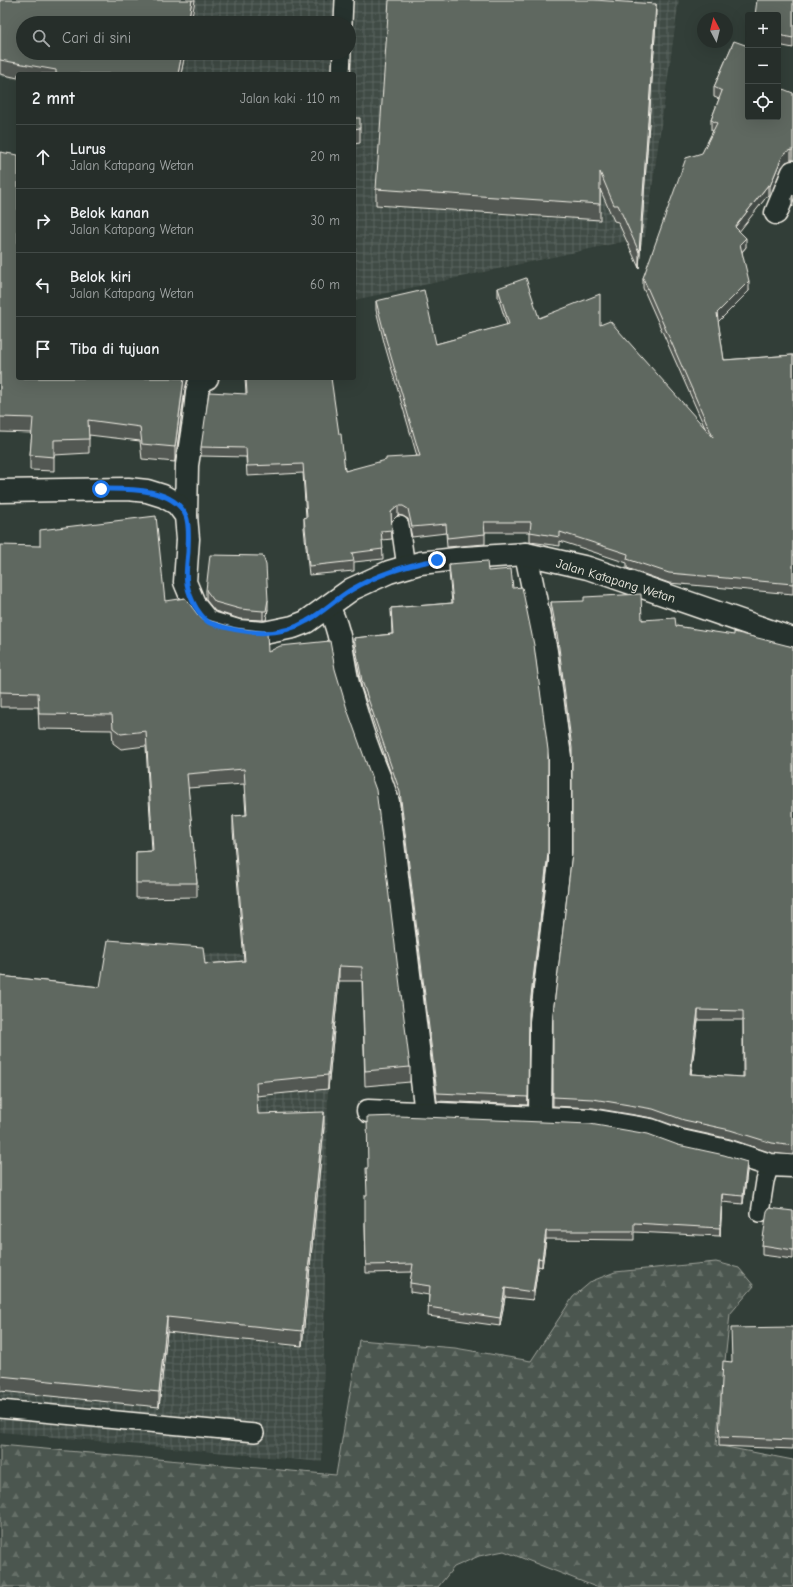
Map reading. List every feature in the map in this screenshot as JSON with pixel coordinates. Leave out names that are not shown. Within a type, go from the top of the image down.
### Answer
[{"type":"street","points":[[776,212],[793,172]]},
{"type":"street","name":"Jalan Katapang Wetan","points":[[200,380],[187,465],[186,516],[188,539],[185,582],[195,606],[208,622],[238,631],[264,633],[293,627],[306,622],[352,589],[389,572],[426,562],[526,554],[588,568],[793,639]]},
{"type":"street","points":[[0,491],[101,489],[147,491],[163,496],[177,504],[186,516]]},
{"type":"street","points":[[526,554],[546,651],[560,757],[560,862],[541,1022],[540,1118]]},
{"type":"street","points":[[328,606],[336,622],[350,690],[362,728],[385,788],[388,802],[426,1113]]},
{"type":"street","points":[[368,1111],[591,1120],[650,1130],[681,1142],[727,1151],[770,1165],[793,1166]]},
{"type":"lane","points":[[343,16],[344,0]]},
{"type":"lane","points":[[341,72],[342,60]]},
{"type":"lane","points":[[400,525],[406,567]]},
{"type":"lane","points":[[760,1213],[765,1181],[770,1165]]},
{"type":"lane","points":[[0,1409],[255,1433]]},
{"type":"shaded area","points":[[0,0],[679,0],[645,237],[356,300],[356,72],[16,72],[16,80],[0,76]]},
{"type":"shaded area","points":[[118,949],[330,959],[322,1462],[0,1432],[0,992],[106,1006]]},
{"type":"green space","points":[[716,1262],[739,1268],[754,1286],[730,1314],[716,1445],[793,1460],[793,1587],[596,1587],[504,1551],[479,1556],[454,1567],[438,1587],[0,1587],[0,1445],[336,1475],[359,1340],[455,1348],[531,1361],[573,1297],[592,1281],[615,1272]]},
{"type":"building","points":[[0,0],[192,0],[189,16],[16,16],[16,60],[181,60],[178,72],[56,72],[56,70],[0,60]]},
{"type":"building","points":[[389,0],[594,0],[656,4],[639,252],[618,205],[614,205],[600,172],[600,204],[376,189]]},
{"type":"building","points":[[757,0],[793,0],[793,38],[781,36],[781,12],[755,12]]},
{"type":"building","points":[[734,41],[745,45],[745,120],[781,120],[781,88],[793,93],[793,150],[786,152],[782,157],[770,186],[768,185],[735,227],[746,238],[740,244],[749,281],[717,313],[724,360],[793,355],[793,584],[669,573],[627,559],[628,554],[560,532],[560,537],[530,532],[531,522],[484,522],[485,534],[447,538],[446,524],[412,527],[408,509],[403,506],[398,506],[391,512],[392,530],[381,531],[383,549],[352,553],[354,561],[309,566],[304,518],[307,517],[303,464],[247,466],[246,448],[201,447],[209,392],[247,394],[246,380],[331,380],[339,434],[341,434],[345,471],[386,460],[386,458],[420,456],[376,301],[424,290],[436,344],[509,324],[498,288],[526,278],[539,318],[600,294],[600,325],[610,321],[713,437],[643,278],[686,158],[702,153],[717,123],[711,120],[722,91],[714,87],[731,48],[733,48]]},
{"type":"building","points":[[356,118],[360,118],[360,128],[356,129]]},
{"type":"building","points":[[0,152],[16,155],[16,380],[184,380],[175,447],[142,444],[140,427],[88,420],[89,439],[54,440],[54,457],[30,455],[33,418],[0,417]]},
{"type":"building","points":[[156,516],[165,601],[185,598],[198,615],[204,619],[235,628],[267,632],[268,652],[280,646],[330,641],[335,669],[347,709],[376,790],[410,1067],[365,1071],[362,967],[339,966],[328,1075],[256,1082],[258,1114],[324,1112],[302,1331],[167,1317],[159,1392],[0,1376],[0,976],[100,987],[108,940],[203,947],[205,964],[245,961],[233,816],[247,815],[244,769],[187,774],[197,883],[136,883],[136,852],[153,851],[146,731],[121,734],[113,728],[112,715],[39,714],[38,693],[0,692],[0,545],[40,546],[40,530]]},
{"type":"building","points":[[210,555],[263,556],[266,565],[268,600],[266,611],[240,609],[215,602],[206,590]]},
{"type":"building","points":[[487,561],[488,571],[511,569],[513,588],[522,587],[534,645],[548,750],[548,853],[529,1013],[528,1097],[437,1093],[400,792],[362,681],[354,638],[393,634],[391,608],[453,603],[449,564]]},
{"type":"building","points":[[641,594],[642,620],[675,618],[676,626],[734,635],[734,632],[793,647],[793,1146],[772,1143],[730,1130],[684,1120],[653,1109],[593,1099],[553,1097],[553,1014],[572,853],[572,748],[558,640],[551,602],[584,601],[584,597]],"holes":[[[698,1010],[743,1011],[744,1077],[690,1074]]]},
{"type":"building","points":[[399,1116],[590,1124],[648,1134],[678,1145],[724,1155],[747,1162],[743,1196],[722,1194],[720,1228],[634,1223],[634,1231],[546,1231],[542,1259],[538,1258],[533,1292],[505,1288],[500,1318],[428,1307],[430,1286],[410,1283],[413,1264],[366,1265],[365,1195],[367,1195],[366,1168],[368,1168],[367,1117]]},
{"type":"building","points":[[769,1208],[793,1211],[793,1250],[762,1245],[767,1211]]},
{"type":"building","points":[[793,1327],[793,1440],[719,1437],[723,1361],[732,1362],[731,1328]]},
{"type":"route","points":[[101,489],[147,491],[163,496],[177,504],[186,516],[188,553],[185,582],[188,592],[195,606],[208,622],[238,631],[264,633],[293,627],[306,622],[352,589],[389,572],[420,563],[437,560]]}]
